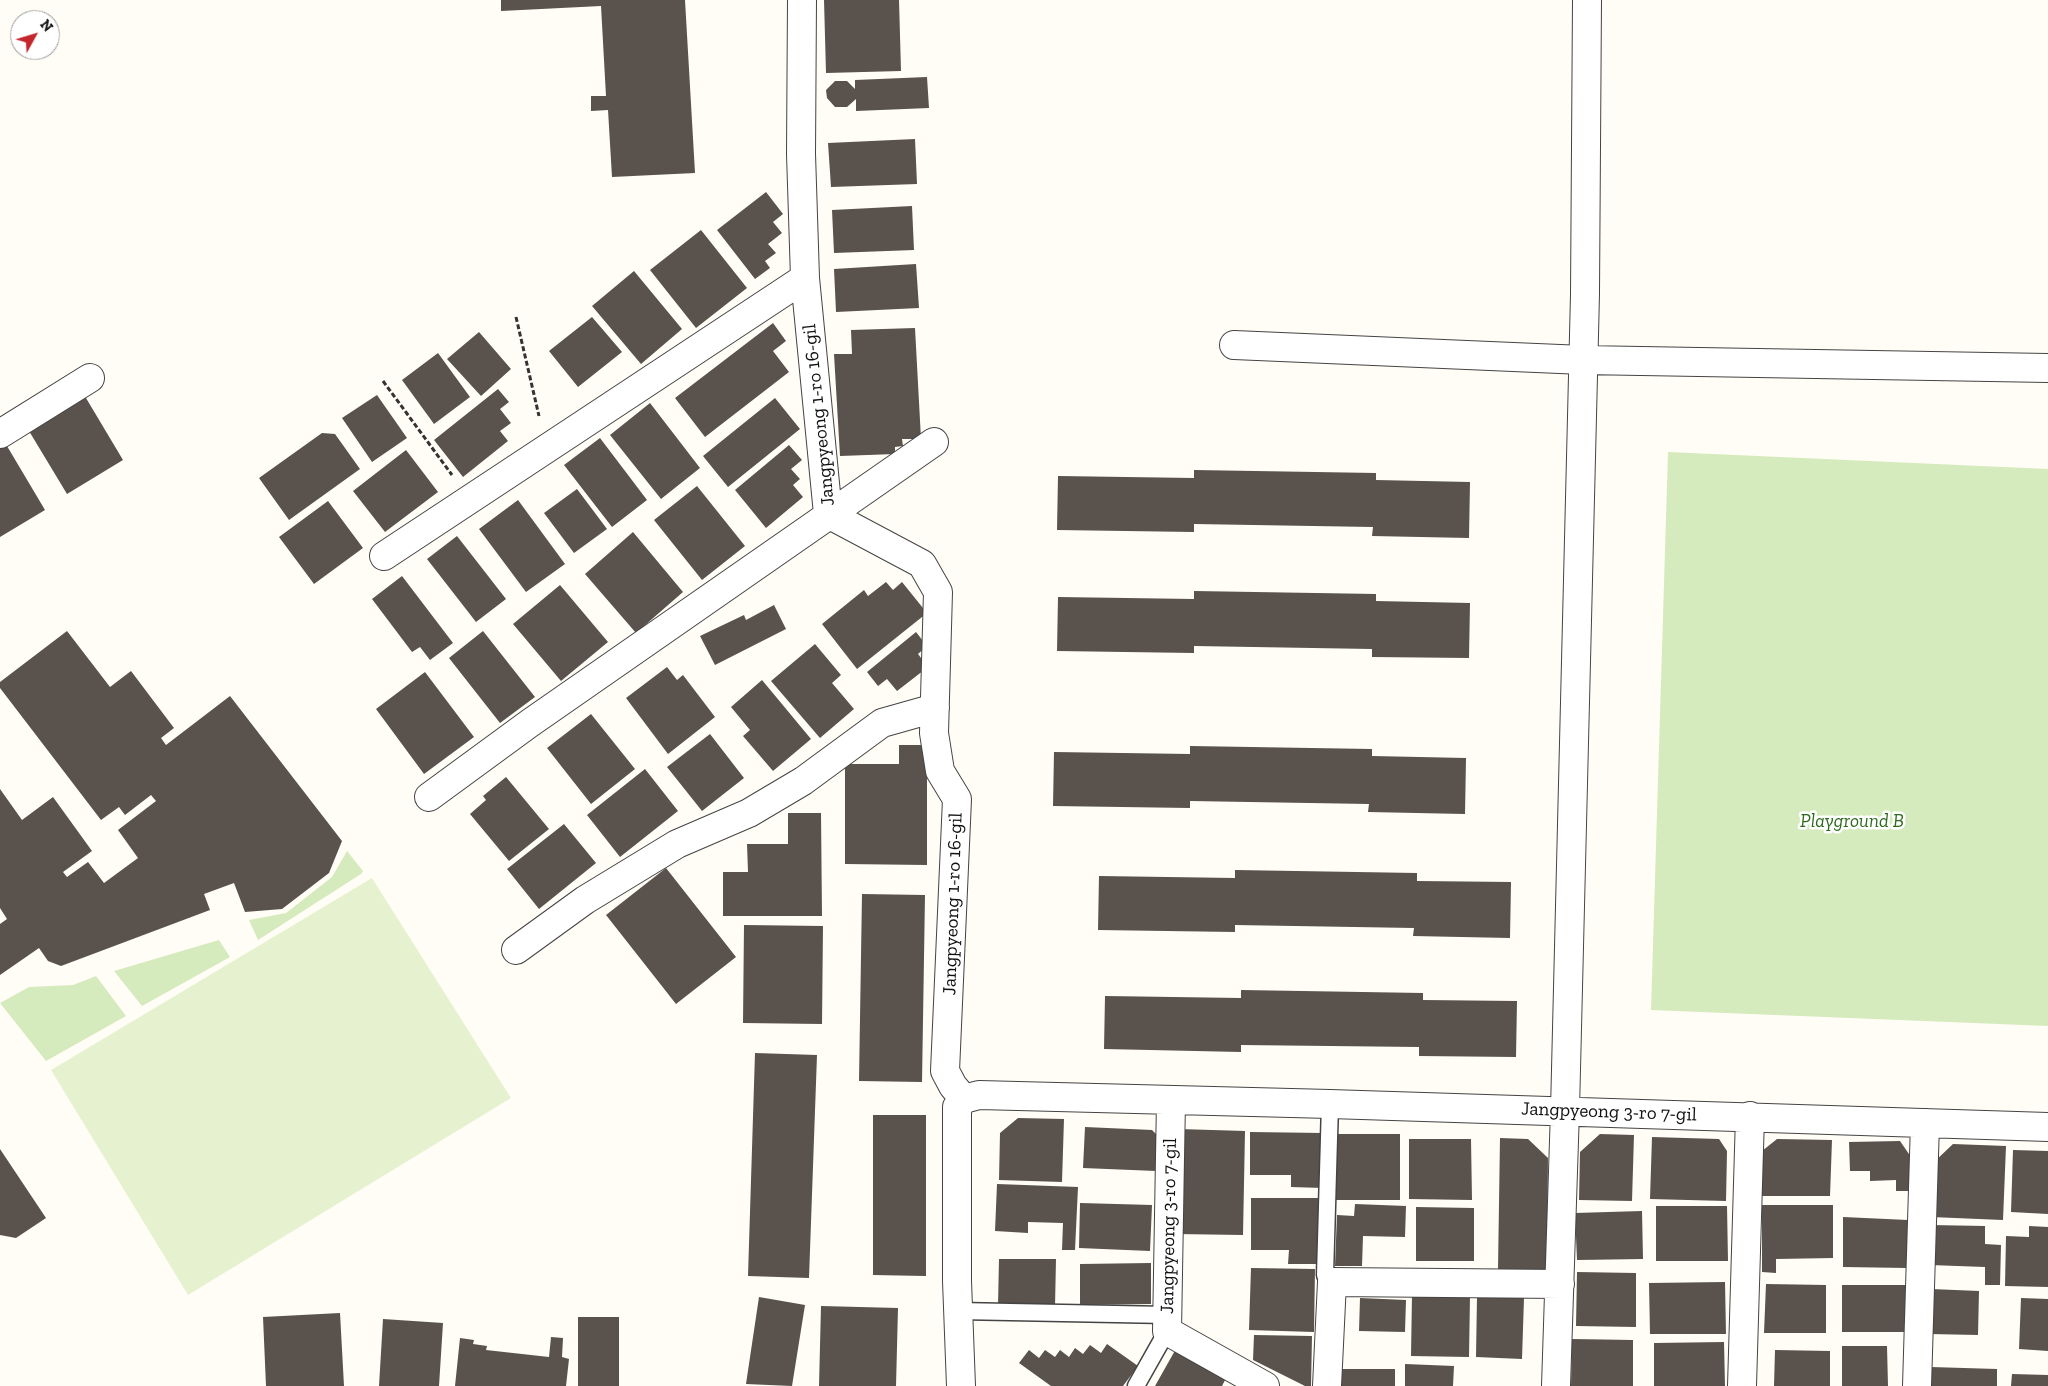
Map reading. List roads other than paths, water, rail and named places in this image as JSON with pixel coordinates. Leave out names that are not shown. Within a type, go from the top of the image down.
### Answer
[{"type":"street","name":"Jangpyeong 1-ro 16-gil","points":[[802,0],[800,154],[805,278],[828,514],[922,564],[938,592],[934,733],[940,771],[957,799],[945,1071],[953,1086],[964,1099]]},
{"type":"street","points":[[1556,1386],[1565,1110],[1583,360],[1587,0]]},
{"type":"street","points":[[384,556],[805,278]]},
{"type":"street","points":[[1234,345],[1583,360],[2048,368]]},
{"type":"street","points":[[0,434],[90,378]]},
{"type":"street","points":[[429,797],[828,514],[934,442]]},
{"type":"street","points":[[516,950],[584,900],[677,844],[749,813],[803,781],[882,723],[935,708]]},
{"type":"street","name":"Jangpyeong 3-ro 7-gil","points":[[964,1099],[979,1095],[1565,1110],[2048,1127]]},
{"type":"street","points":[[961,1386],[958,1311],[956,1107],[964,1099]]},
{"type":"street","name":"Jangpyeong 3-ro 7-gil","points":[[1171,1100],[1167,1323],[1265,1386]]},
{"type":"street","points":[[1742,1386],[1750,1116]]},
{"type":"street","points":[[1917,1386],[1925,1123]]},
{"type":"street","points":[[1327,1386],[1332,1282],[1560,1284]]},
{"type":"lane","points":[[1330,1104],[1325,1275],[1332,1282]]},
{"type":"lane","points":[[958,1311],[1167,1323],[1136,1386]]},
{"type":"park label","name":"Playground B","points":[[1852,822]]}]
